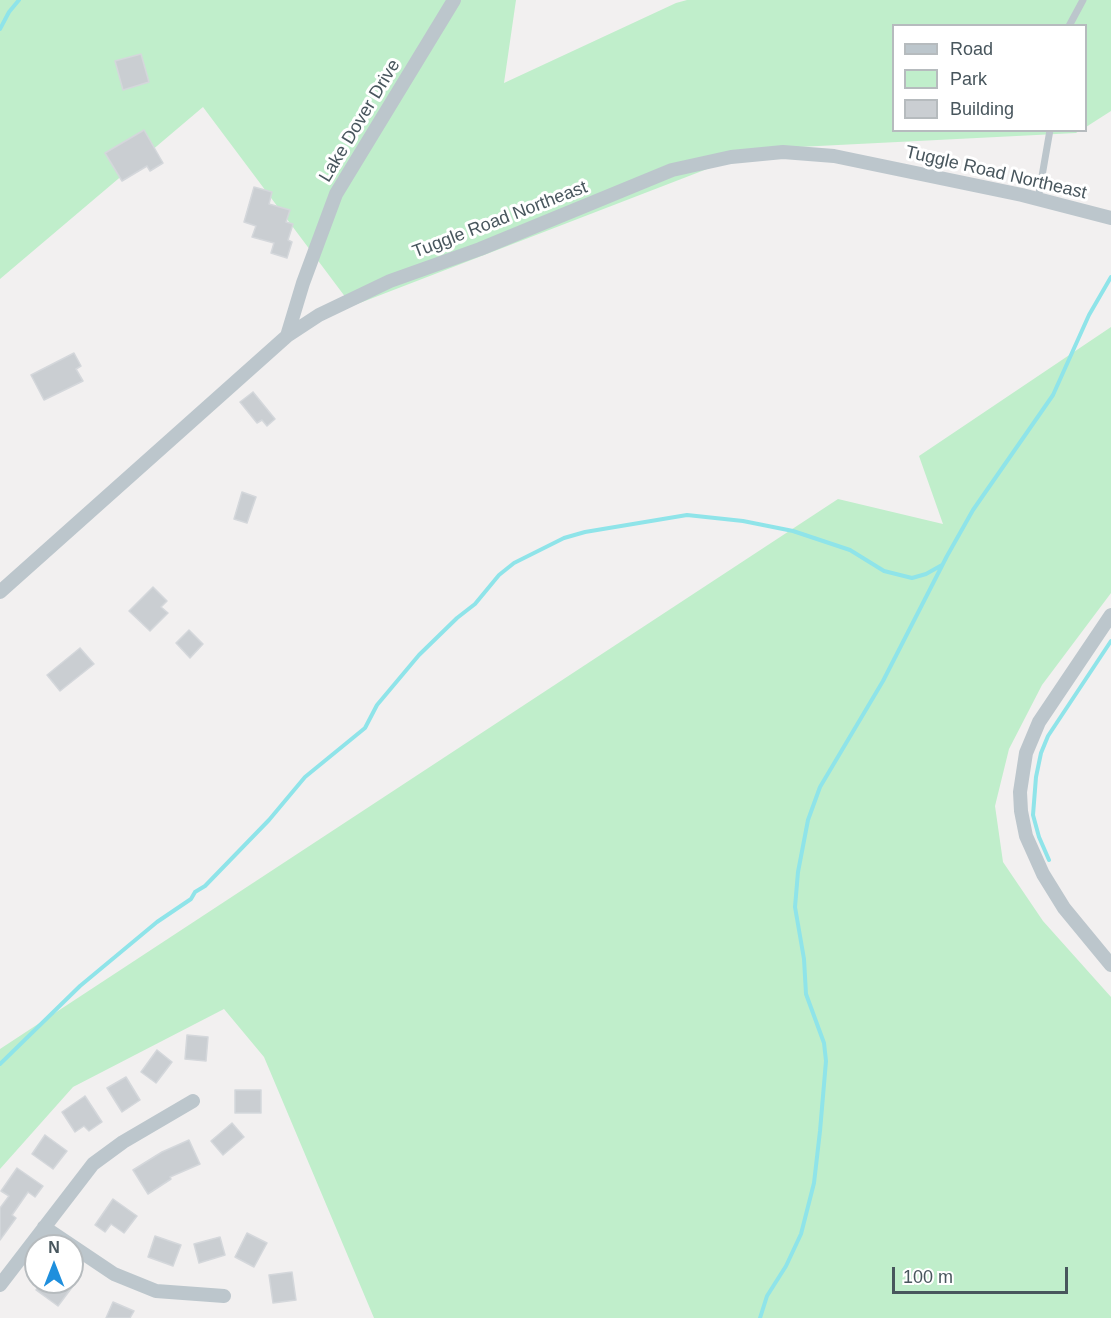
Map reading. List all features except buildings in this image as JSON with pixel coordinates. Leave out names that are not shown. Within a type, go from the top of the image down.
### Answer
[{"type":"street","name":"Lake Dover Drive","points":[[287,336],[303,283],[336,194],[454,0]]},
{"type":"street","name":"Tuggle Road Northeast","points":[[0,592],[287,336],[319,315],[390,281],[480,249],[672,170],[730,156],[783,152],[834,156],[911,171],[1111,218]]},
{"type":"street","points":[[1111,615],[1039,722],[1026,753],[1020,792],[1024,830],[1042,874],[1064,908],[1111,965]]},
{"type":"street","points":[[0,1285],[93,1164],[123,1142],[193,1101]]},
{"type":"street","points":[[44,1227],[114,1274],[156,1290],[224,1296]]},
{"type":"lane","points":[[1070,24],[1083,0]]},
{"type":"lane","points":[[1038,200],[1050,132]]},
{"type":"green space","points":[[0,0],[516,0],[504,83],[676,3],[687,0],[1111,0],[1111,111],[1087,126],[1087,24],[892,24],[892,132],[1078,132],[1076,133],[759,149],[352,306],[203,107],[0,279]]},
{"type":"green space","points":[[1111,327],[1111,593],[1042,685],[1009,749],[995,806],[1003,862],[1043,921],[1111,997],[1111,1318],[374,1318],[264,1057],[224,1009],[73,1087],[0,1169],[0,1049],[838,499],[943,524],[919,456]]},
{"type":"waterway","points":[[0,29],[19,0]]},
{"type":"waterway","points":[[760,1318],[767,1296],[786,1266],[801,1234],[814,1183],[820,1131],[826,1061],[824,1043],[806,994],[804,959],[795,907],[798,872],[808,820],[820,787],[883,681],[947,556],[973,510],[1053,395],[1089,315],[1111,277]]},
{"type":"waterway","points":[[0,1064],[80,986],[157,922],[191,899],[195,892],[205,886],[269,820],[305,777],[365,728],[377,705],[419,655],[475,604],[499,575],[514,563],[564,538],[585,532],[687,515],[743,521],[793,531],[850,550],[884,571],[912,578],[926,574],[942,565]]},
{"type":"waterway","points":[[1049,860],[1033,815],[1036,777],[1041,753],[1048,736],[1111,641]]}]
